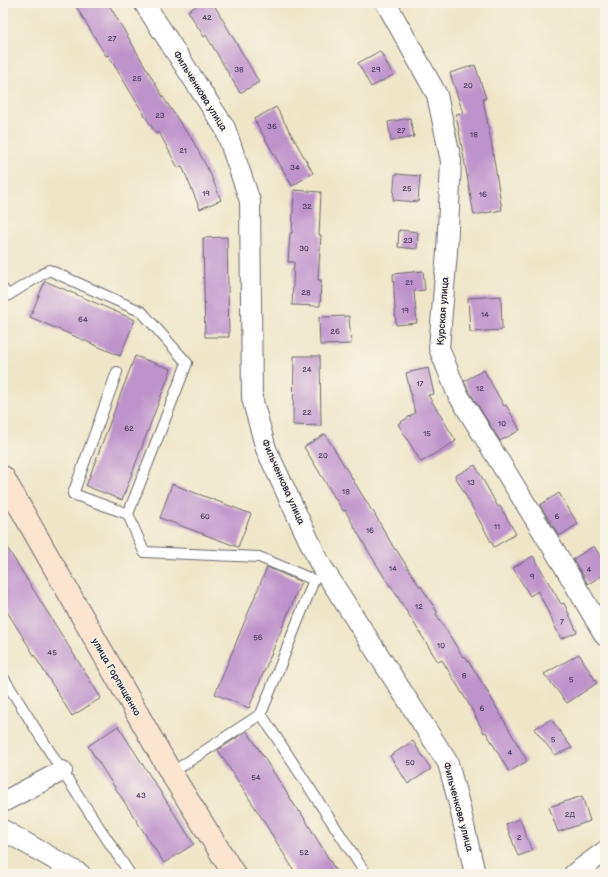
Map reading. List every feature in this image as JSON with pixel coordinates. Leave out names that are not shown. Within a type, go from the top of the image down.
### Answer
[{"type":"main road","name":"улица Горпищенко","points":[[3,477],[171,773],[234,874]]},
{"type":"street","name":"Фильченкова улица","points":[[144,3],[226,128],[250,201],[252,398],[266,449],[320,564],[448,763],[475,874]]},
{"type":"street","name":"Курская улица","points":[[386,3],[437,95],[451,161],[448,252],[439,348],[457,393],[561,561],[605,636]]},
{"type":"street","points":[[3,802],[62,771]]},
{"type":"street","points":[[3,830],[80,874]]},
{"type":"street","points":[[574,874],[605,851]]},
{"type":"lane","points":[[4,295],[49,270],[142,312],[187,363],[128,514],[144,552],[259,557],[314,580],[261,714],[171,773]]},
{"type":"lane","points":[[117,372],[73,494],[128,514]]},
{"type":"lane","points":[[3,676],[62,771],[130,874]]},
{"type":"lane","points":[[261,714],[366,874]]},
{"type":"building","points":[[74,3],[108,3],[163,97],[187,133],[188,132],[210,173],[221,200],[200,209],[182,166],[178,168],[159,132],[156,134],[108,55],[106,56]]},
{"type":"building","points":[[201,3],[213,3],[259,82],[240,93],[206,35],[204,37],[188,11]]},
{"type":"building","points":[[380,51],[393,75],[371,87],[358,63]]},
{"type":"building","points":[[475,65],[486,98],[483,99],[502,210],[474,215],[456,114],[463,113],[450,73]]},
{"type":"building","points":[[276,107],[313,173],[292,186],[254,119]]},
{"type":"building","points":[[410,118],[414,137],[391,141],[388,122]]},
{"type":"building","points":[[395,174],[420,176],[418,202],[393,200]]},
{"type":"building","points":[[294,190],[321,192],[319,235],[321,235],[318,280],[321,280],[320,306],[292,305],[294,262],[288,262],[290,233],[292,233]]},
{"type":"building","points":[[399,230],[418,232],[417,249],[398,247]]},
{"type":"building","points":[[227,237],[229,337],[205,337],[203,238]]},
{"type":"building","points":[[423,271],[425,290],[414,291],[417,323],[396,325],[393,274]]},
{"type":"building","points":[[45,281],[135,320],[120,356],[30,317]]},
{"type":"building","points":[[501,296],[502,330],[470,332],[468,298]]},
{"type":"building","points":[[349,316],[351,344],[320,345],[319,317]]},
{"type":"building","points":[[135,356],[171,369],[122,500],[86,486]]},
{"type":"building","points":[[294,356],[320,356],[321,426],[293,425]]},
{"type":"building","points":[[428,368],[434,394],[428,395],[456,441],[421,462],[398,424],[415,413],[406,373]]},
{"type":"building","points":[[484,370],[504,406],[506,405],[520,430],[500,441],[464,381]]},
{"type":"building","points":[[325,434],[373,511],[395,550],[396,549],[420,587],[421,586],[437,612],[436,614],[463,657],[465,656],[486,689],[527,761],[509,772],[486,732],[484,733],[470,706],[442,660],[438,662],[367,549],[345,510],[343,511],[304,447]]},
{"type":"building","points":[[475,465],[498,507],[500,506],[516,534],[494,547],[455,476]]},
{"type":"building","points":[[172,484],[251,514],[238,547],[160,518]]},
{"type":"building","points":[[559,493],[578,524],[559,536],[540,505]]},
{"type":"building","points":[[3,541],[101,698],[72,716],[3,605]]},
{"type":"building","points":[[594,546],[605,564],[605,574],[588,584],[573,559]]},
{"type":"building","points":[[533,556],[561,604],[564,603],[577,632],[561,639],[538,591],[530,596],[513,568]]},
{"type":"building","points":[[267,567],[301,582],[249,708],[215,694]]},
{"type":"building","points":[[579,654],[597,683],[567,703],[544,674]]},
{"type":"building","points":[[551,719],[572,748],[555,755],[534,729]]},
{"type":"building","points":[[118,726],[194,844],[164,863],[88,746]]},
{"type":"building","points":[[247,731],[299,812],[300,811],[338,874],[296,874],[218,750]]},
{"type":"building","points":[[413,741],[431,769],[408,784],[390,756]]},
{"type":"building","points":[[582,796],[590,821],[558,832],[549,807]]},
{"type":"building","points":[[520,819],[532,851],[518,856],[506,824]]}]
